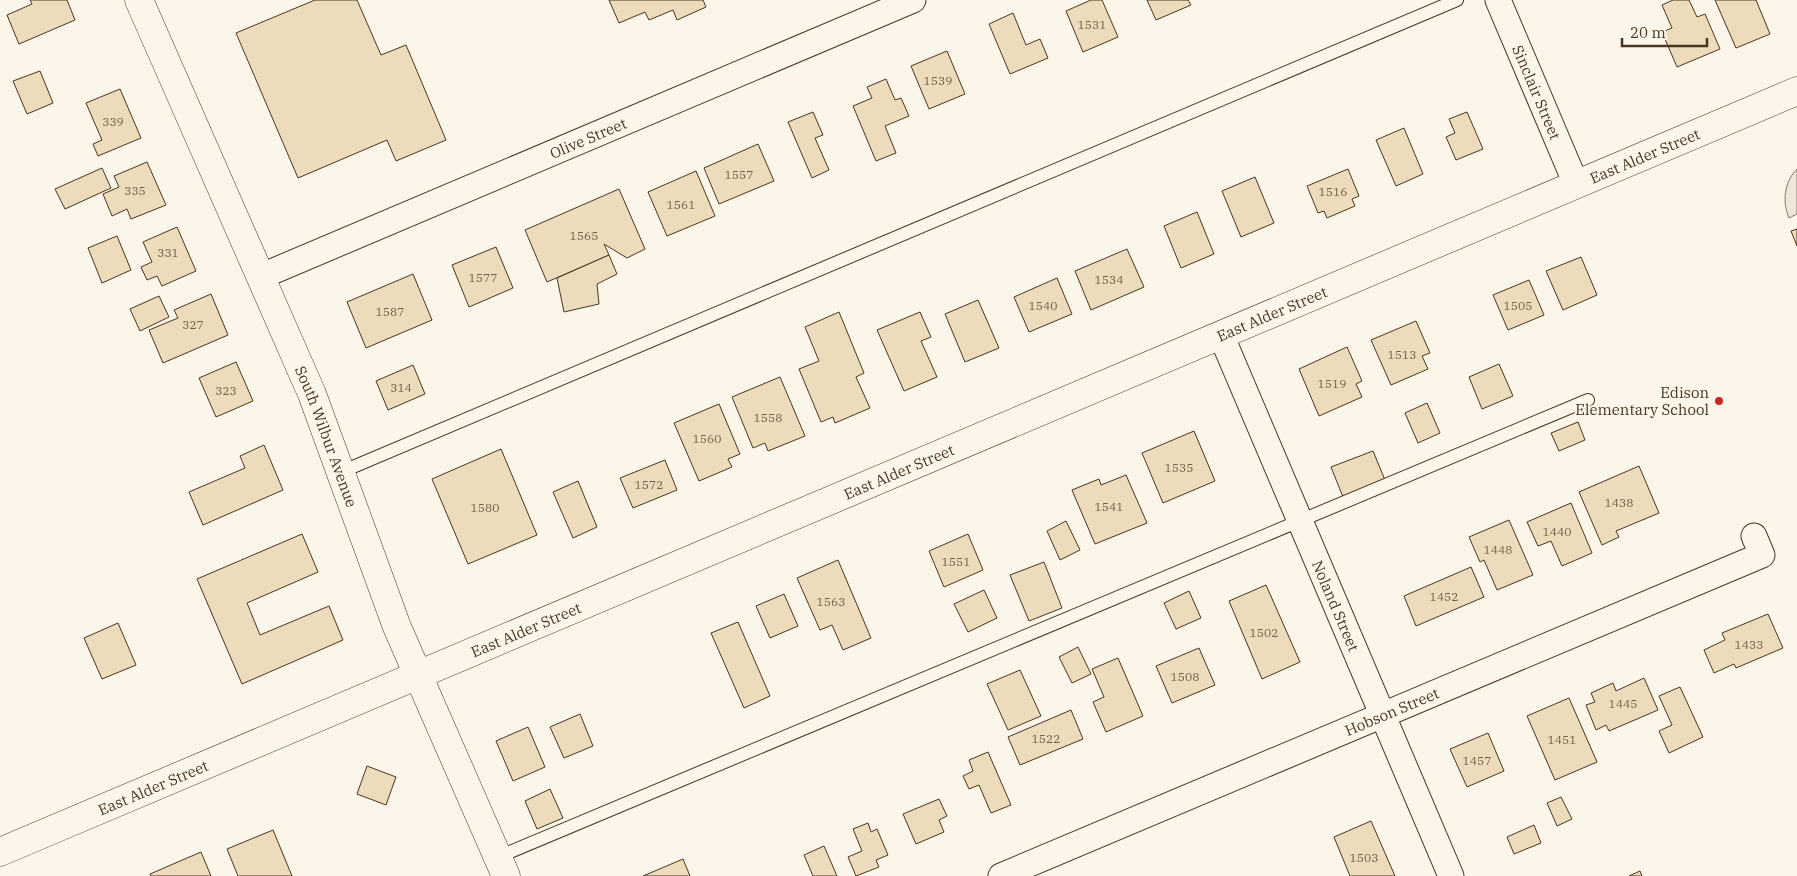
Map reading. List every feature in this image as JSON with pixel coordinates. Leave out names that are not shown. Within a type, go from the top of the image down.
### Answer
[{"type":"main road","name":"South Wilbur Avenue","points":[[139,0],[262,276],[312,394],[384,592],[418,676],[502,867]]},
{"type":"main road","name":"East Alder Street","points":[[0,852],[1797,91]]},
{"type":"street","name":"Olive Street","points":[[262,276],[913,0]]},
{"type":"street","name":"Sinclair Street","points":[[1498,0],[1576,184]]},
{"type":"street","name":"Noland Street","points":[[1221,335],[1451,876]]},
{"type":"street","name":"Hobson Street","points":[[1001,876],[1762,555],[1754,536]]},
{"type":"lane","points":[[341,472],[1456,0]]},
{"type":"lane","points":[[502,867],[1300,520],[1588,400]]},
{"type":"shaded area","points":[[1797,169],[1797,214],[1789,218],[1785,205],[1785,192],[1789,180]]},
{"type":"building","points":[[30,0],[67,0],[75,20],[19,44],[7,15],[32,4]]},
{"type":"building","points":[[315,0],[357,0],[381,55],[406,45],[446,140],[396,161],[387,140],[298,178],[236,33]]},
{"type":"building","points":[[609,0],[703,0],[706,7],[677,20],[673,10],[649,20],[645,12],[619,23]]},
{"type":"building","points":[[1091,0],[1102,0],[1118,37],[1083,52],[1066,11]]},
{"type":"building","points":[[1147,0],[1188,0],[1191,5],[1156,20]]},
{"type":"building","points":[[1673,0],[1689,0],[1697,17],[1705,14],[1720,49],[1677,67],[1662,32],[1672,28],[1662,5]]},
{"type":"building","points":[[1715,0],[1756,0],[1770,34],[1736,48]]},
{"type":"building","points":[[1013,13],[1026,45],[1040,39],[1048,58],[1010,74],[989,24]]},
{"type":"building","points":[[947,51],[965,94],[929,109],[911,66]]},
{"type":"building","points":[[40,71],[53,103],[27,114],[13,81]]},
{"type":"building","points":[[886,79],[895,100],[901,98],[909,116],[885,126],[896,153],[876,161],[853,106],[872,98],[867,87]]},
{"type":"building","points":[[120,89],[141,138],[98,156],[93,144],[102,140],[86,103]]},
{"type":"building","points":[[813,112],[823,135],[815,138],[829,170],[812,178],[788,122]]},
{"type":"building","points":[[1467,112],[1483,149],[1456,160],[1446,137],[1455,133],[1449,119]]},
{"type":"building","points":[[1404,128],[1423,174],[1396,186],[1376,140]]},
{"type":"building","points":[[758,144],[774,181],[719,204],[704,168]]},
{"type":"building","points":[[147,162],[166,205],[131,219],[127,209],[112,216],[103,194],[119,187],[114,176]]},
{"type":"building","points":[[102,168],[111,188],[65,209],[55,189]]},
{"type":"building","points":[[1348,169],[1359,196],[1352,199],[1355,206],[1327,218],[1324,211],[1318,213],[1307,186]]},
{"type":"building","points":[[696,171],[715,216],[667,236],[648,192]]},
{"type":"building","points":[[1255,177],[1274,223],[1241,237],[1222,191]]},
{"type":"building","points":[[619,189],[645,249],[627,258],[604,244],[609,255],[547,282],[525,230]]},
{"type":"building","points":[[1197,212],[1214,254],[1181,268],[1164,226]]},
{"type":"building","points":[[177,227],[196,271],[162,286],[157,276],[147,280],[141,267],[152,262],[143,242]]},
{"type":"building","points":[[1797,229],[1797,246],[1791,231]]},
{"type":"building","points":[[117,236],[131,270],[102,283],[88,248]]},
{"type":"building","points":[[496,247],[513,288],[469,307],[452,265]]},
{"type":"building","points":[[1127,249],[1144,287],[1091,310],[1075,271]]},
{"type":"building","points":[[609,255],[617,274],[597,284],[599,304],[564,312],[557,278]]},
{"type":"building","points":[[1581,257],[1597,295],[1563,310],[1546,271]]},
{"type":"building","points":[[413,274],[432,320],[366,348],[347,302]]},
{"type":"building","points":[[1057,278],[1072,314],[1029,332],[1014,297]]},
{"type":"building","points":[[1529,280],[1544,315],[1508,330],[1493,295]]},
{"type":"building","points":[[211,294],[228,335],[163,363],[149,330],[178,318],[174,310]]},
{"type":"building","points":[[159,296],[169,317],[140,331],[130,309]]},
{"type":"building","points":[[978,300],[999,348],[965,362],[945,314]]},
{"type":"building","points":[[839,312],[864,373],[856,377],[870,408],[835,423],[833,417],[821,422],[799,369],[819,361],[805,327]]},
{"type":"building","points":[[920,312],[931,337],[921,341],[937,377],[904,391],[877,330]]},
{"type":"building","points":[[1416,321],[1430,353],[1422,356],[1428,369],[1391,385],[1371,340]]},
{"type":"building","points":[[1347,347],[1362,381],[1356,384],[1362,397],[1319,416],[1299,369]]},
{"type":"building","points":[[236,362],[253,401],[216,417],[199,378]]},
{"type":"building","points":[[1499,364],[1513,396],[1482,409],[1469,377]]},
{"type":"building","points":[[413,365],[425,394],[388,410],[376,381]]},
{"type":"building","points":[[780,377],[805,436],[768,451],[765,443],[753,448],[732,397]]},
{"type":"building","points":[[1427,403],[1440,433],[1418,443],[1405,413]]},
{"type":"building","points":[[719,404],[740,454],[728,459],[732,467],[699,481],[674,423]]},
{"type":"building","points":[[1578,422],[1585,440],[1559,451],[1551,433]]},
{"type":"building","points":[[1194,431],[1215,481],[1163,503],[1142,453]]},
{"type":"building","points":[[264,445],[283,490],[203,525],[189,492],[245,468],[240,456]]},
{"type":"building","points":[[501,449],[537,535],[468,564],[432,479]]},
{"type":"building","points":[[1373,451],[1385,480],[1343,497],[1331,467]]},
{"type":"building","points":[[665,460],[677,490],[633,508],[620,478]]},
{"type":"building","points":[[1639,466],[1659,513],[1616,531],[1619,537],[1602,545],[1579,492]]},
{"type":"building","points":[[1126,475],[1147,523],[1095,544],[1072,490],[1099,479],[1101,485]]},
{"type":"building","points":[[578,481],[597,527],[573,538],[553,492]]},
{"type":"building","points":[[1571,503],[1592,553],[1562,566],[1551,541],[1538,546],[1527,522]]},
{"type":"building","points":[[1509,520],[1533,575],[1497,590],[1484,560],[1480,562],[1469,537]]},
{"type":"building","points":[[1066,521],[1080,550],[1060,560],[1047,531]]},
{"type":"building","points":[[302,534],[318,572],[247,603],[260,635],[329,606],[343,640],[242,684],[197,579]]},
{"type":"building","points":[[968,534],[983,570],[944,587],[929,551]]},
{"type":"building","points":[[838,560],[871,638],[843,650],[832,625],[820,630],[797,578]]},
{"type":"building","points":[[1044,562],[1062,608],[1029,621],[1010,575]]},
{"type":"building","points":[[1471,567],[1484,597],[1416,626],[1404,596]]},
{"type":"building","points":[[1266,585],[1300,662],[1262,679],[1229,601]]},
{"type":"building","points":[[984,590],[997,618],[968,632],[954,604]]},
{"type":"building","points":[[1189,591],[1201,618],[1176,629],[1164,603]]},
{"type":"building","points":[[784,594],[798,626],[770,638],[756,606]]},
{"type":"building","points":[[1768,614],[1783,648],[1736,668],[1734,664],[1714,673],[1704,650],[1725,640],[1722,633]]},
{"type":"building","points":[[738,622],[770,696],[744,708],[711,633]]},
{"type":"building","points":[[118,623],[136,665],[102,679],[84,638]]},
{"type":"building","points":[[1078,647],[1091,674],[1072,683],[1059,657]]},
{"type":"building","points":[[1199,648],[1215,685],[1172,703],[1156,666]]},
{"type":"building","points":[[1118,658],[1143,716],[1106,732],[1093,702],[1104,697],[1092,669]]},
{"type":"building","points":[[1020,670],[1041,716],[1008,730],[987,684]]},
{"type":"building","points":[[1644,678],[1658,710],[1609,731],[1606,725],[1596,730],[1586,705],[1595,702],[1591,693],[1613,683],[1616,691]]},
{"type":"building","points":[[1680,687],[1703,737],[1669,753],[1659,731],[1672,725],[1659,696]]},
{"type":"building","points":[[1569,698],[1597,762],[1555,780],[1527,716]]},
{"type":"building","points":[[1071,710],[1083,739],[1020,765],[1008,737]]},
{"type":"building","points":[[580,714],[593,746],[564,758],[550,727]]},
{"type":"building","points":[[528,727],[545,767],[513,781],[496,741]]},
{"type":"building","points":[[1488,733],[1504,771],[1467,787],[1450,749]]},
{"type":"building","points":[[988,752],[1011,805],[991,813],[979,785],[969,789],[963,776],[973,771],[969,760]]},
{"type":"building","points":[[367,766],[396,777],[386,805],[357,794]]},
{"type":"building","points":[[550,789],[563,818],[537,829],[525,801]]},
{"type":"building","points":[[1561,797],[1572,819],[1557,826],[1547,803]]},
{"type":"building","points":[[939,799],[947,816],[939,820],[944,832],[916,844],[903,814]]},
{"type":"building","points":[[1371,821],[1395,876],[1350,876],[1334,837]]},
{"type":"building","points":[[868,823],[871,832],[877,829],[888,855],[876,860],[879,867],[856,876],[848,857],[862,851],[853,829]]},
{"type":"building","points":[[1534,825],[1541,843],[1514,854],[1507,837]]},
{"type":"building","points":[[273,830],[292,876],[238,876],[227,849]]},
{"type":"building","points":[[824,846],[837,876],[813,876],[804,855]]},
{"type":"building","points":[[201,852],[211,876],[151,876],[150,874]]},
{"type":"building","points":[[683,859],[690,876],[643,876]]},
{"type":"building","points":[[1640,871],[1642,876],[1629,876]]},
{"type":"place","name":"Edison Elementary School","points":[[1719,401]]}]
